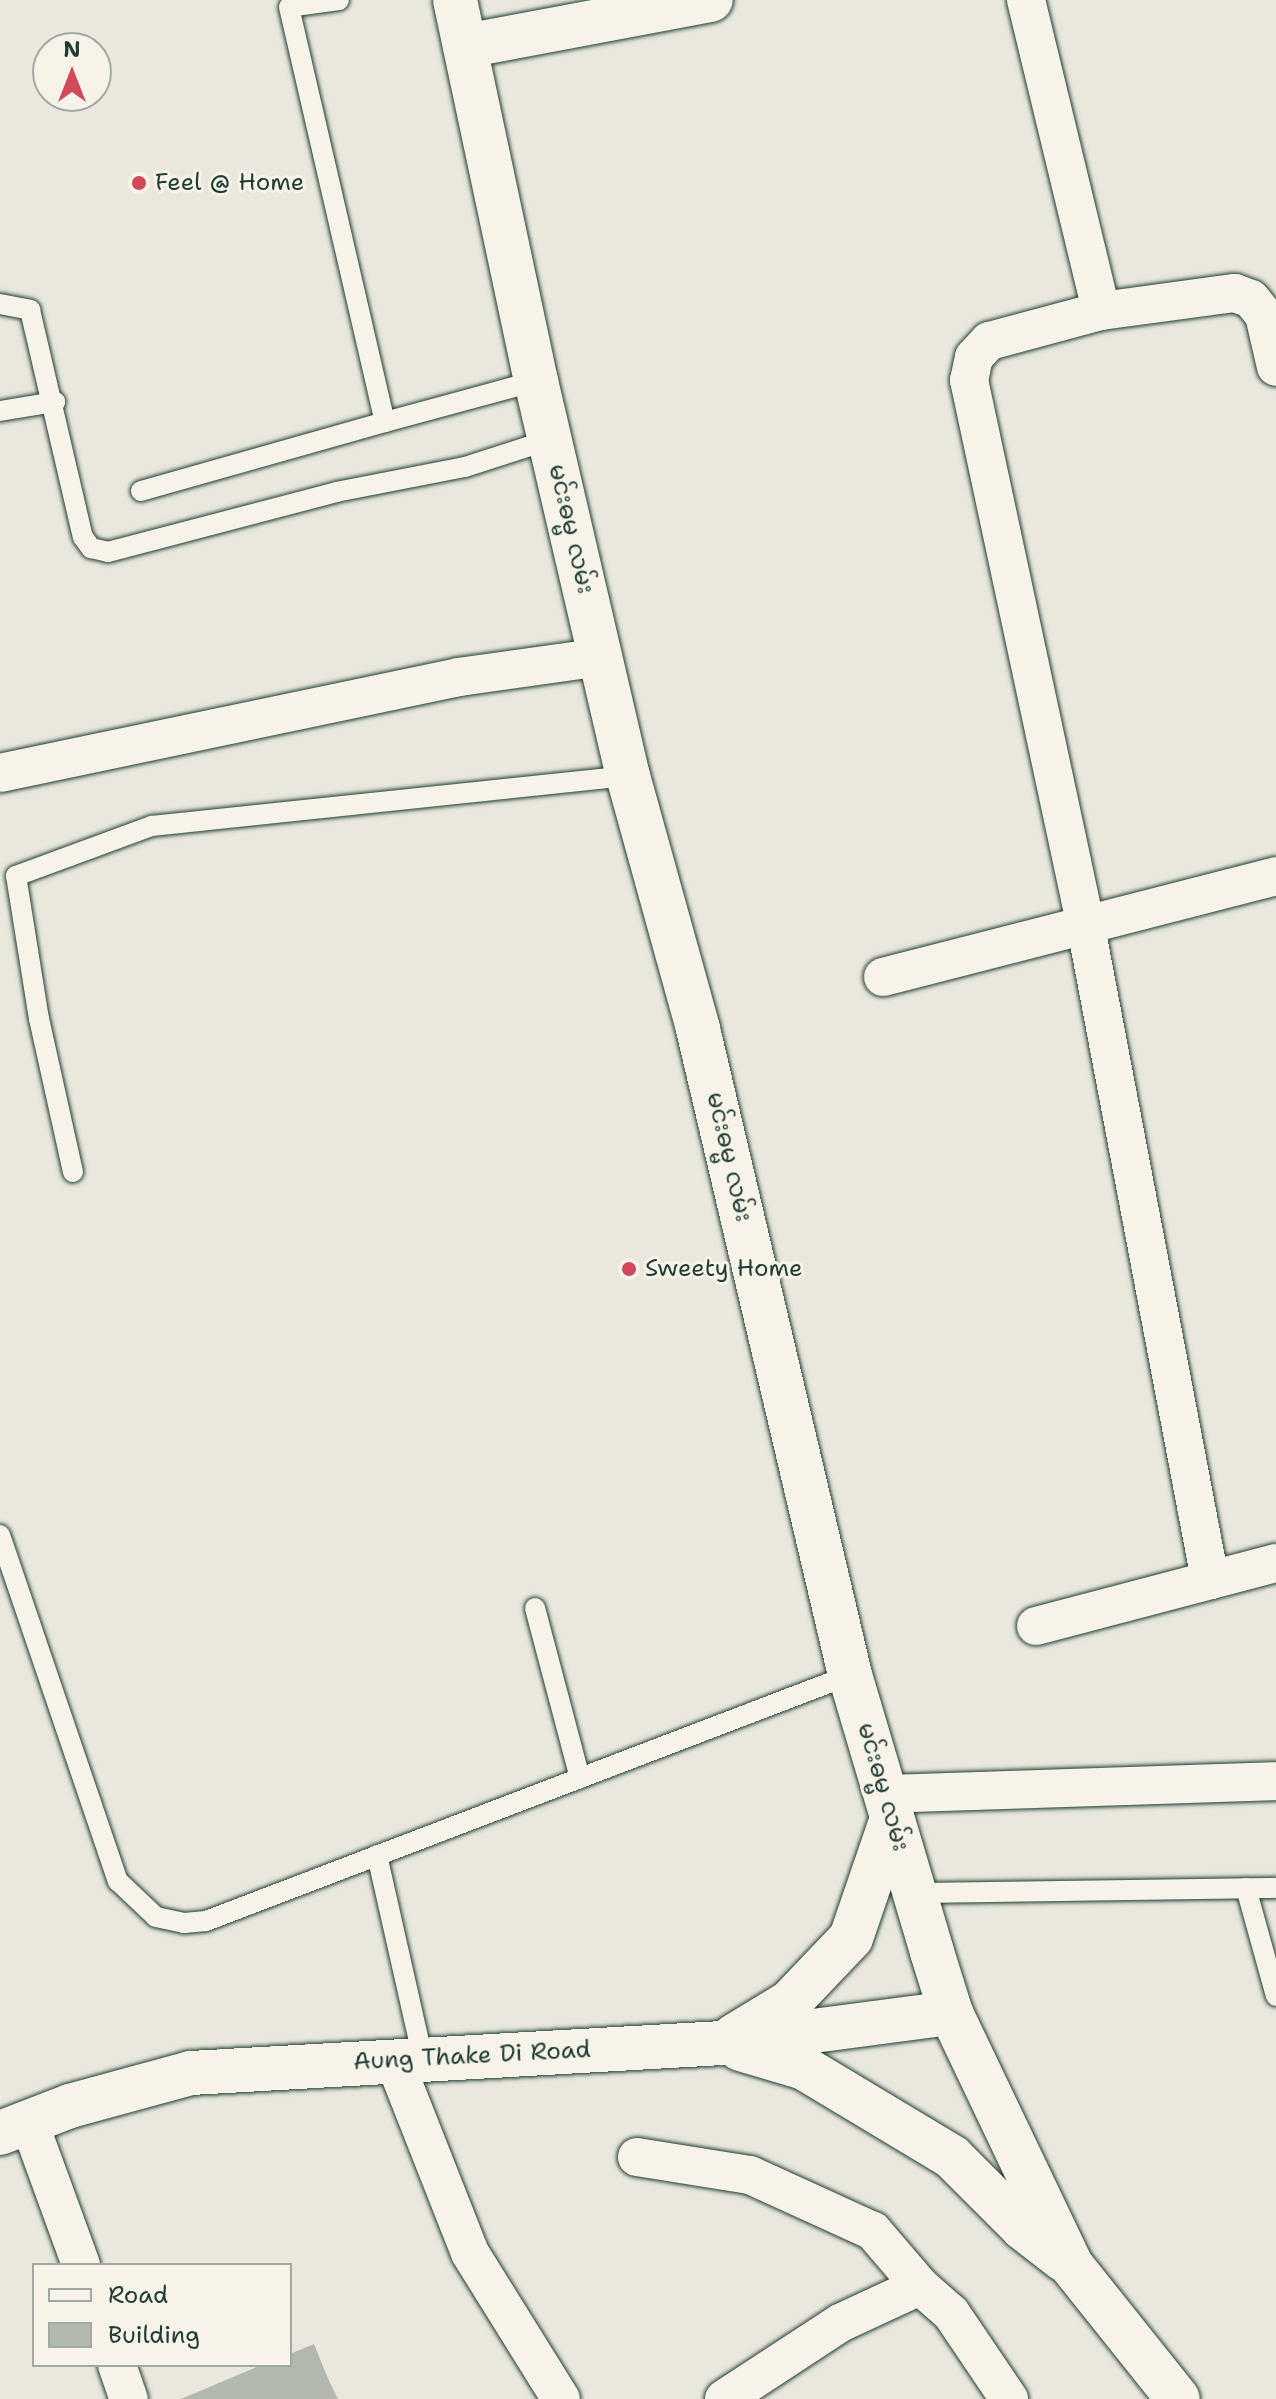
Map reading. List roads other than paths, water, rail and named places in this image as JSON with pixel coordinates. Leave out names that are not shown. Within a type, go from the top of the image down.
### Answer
[{"type":"main road","name":"မင်းဓမ္မ လမ်း","points":[[455,0],[549,440],[628,776],[698,1029],[850,1675],[914,1893],[951,2013],[1071,2265],[1178,2399]]},
{"type":"main road","points":[[465,46],[711,0]]},
{"type":"main road","points":[[722,2043],[790,2002],[851,1938],[889,1806]]},
{"type":"main road","name":"Aung Thake Di Road","points":[[14,2127],[191,2073],[722,2043],[951,2013]]},
{"type":"main road","points":[[722,2043],[804,2068],[952,2157],[1023,2228],[1071,2265]]},
{"type":"street","points":[[1026,0],[1101,311]]},
{"type":"street","points":[[1210,1580],[1085,922],[969,380],[974,357],[989,341],[1101,311],[1235,293],[1251,299],[1264,315],[1276,367]]},
{"type":"street","points":[[0,773],[459,677],[601,657]]},
{"type":"street","points":[[883,977],[1085,922],[1276,876]]},
{"type":"street","points":[[1036,1626],[1276,1563]]},
{"type":"street","points":[[889,1806],[1276,1781]]},
{"type":"street","points":[[408,2059],[470,2253],[561,2399]]},
{"type":"street","points":[[14,2127],[80,2263]]},
{"type":"street","points":[[637,2157],[750,2175],[873,2231],[920,2286],[951,2313],[1009,2399]]},
{"type":"street","points":[[724,2399],[840,2323],[920,2286]]},
{"type":"street","points":[[118,2367],[129,2399]]},
{"type":"lane","points":[[339,0],[289,7],[385,422]]},
{"type":"lane","points":[[0,304],[30,310],[55,402],[83,537],[91,548],[108,552],[336,492],[465,467],[549,440]]},
{"type":"lane","points":[[141,491],[536,381]]},
{"type":"lane","points":[[0,411],[55,402]]},
{"type":"lane","points":[[73,1172],[39,1019],[16,876],[152,826],[628,776]]},
{"type":"lane","points":[[0,1535],[108,1859],[135,1902],[156,1917],[184,1923],[206,1921],[850,1675]]},
{"type":"lane","points":[[535,1608],[580,1778]]},
{"type":"lane","points":[[377,1855],[408,2059]]},
{"type":"lane","points":[[1246,1888],[1276,1996]]},
{"type":"lane","points":[[914,1893],[1276,1888]]},
{"type":"place","name":"Feel @ Home","points":[[139,183]]},
{"type":"place","name":"Sweety Home","points":[[629,1269]]}]
